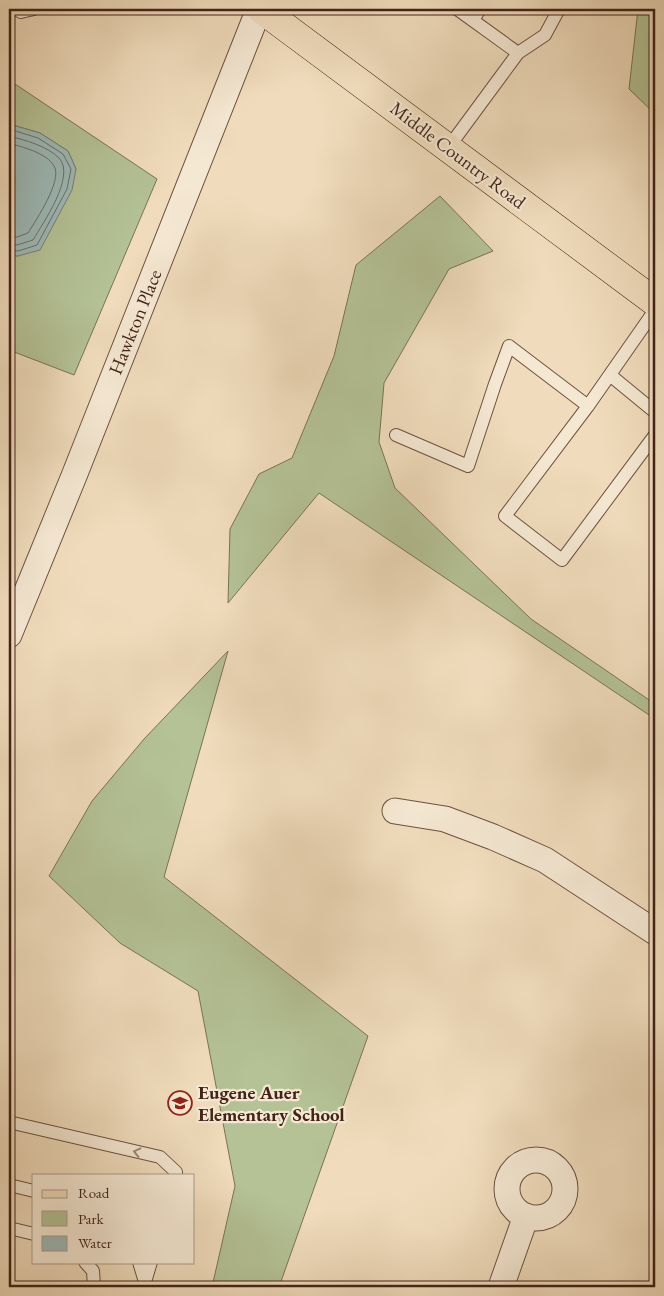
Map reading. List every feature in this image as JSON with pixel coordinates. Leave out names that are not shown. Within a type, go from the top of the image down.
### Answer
[{"type":"main road","name":"Middle Country Road","points":[[260,9],[655,302]]},
{"type":"street","name":"Hawkton Place","points":[[9,634],[78,467],[260,9]]},
{"type":"street","points":[[395,811],[446,819],[545,860],[655,932]]},
{"type":"street","points":[[501,1287],[526,1216]]},
{"type":"lane","points":[[16,9],[21,12],[34,9]]},
{"type":"lane","points":[[457,9],[518,53]]},
{"type":"lane","points":[[473,20],[480,9]]},
{"type":"lane","points":[[448,148],[518,53],[545,35],[559,9]]},
{"type":"lane","points":[[655,310],[588,406],[505,516],[562,560],[655,435]]},
{"type":"lane","points":[[396,435],[468,466],[494,384],[509,346],[588,406]]},
{"type":"lane","points":[[610,375],[655,412]]},
{"type":"lane","points":[[9,1124],[13,1123],[160,1157],[176,1174]]},
{"type":"lane","points":[[9,1185],[32,1191]]},
{"type":"lane","points":[[9,1228],[32,1234]]},
{"type":"lane","points":[[87,1264],[94,1271],[94,1287]]},
{"type":"lane","points":[[140,1264],[145,1285]]},
{"type":"lane","points":[[145,1285],[150,1264]]},
{"type":"path","points":[[9,1284],[14,1265]]},
{"type":"green space","points":[[638,9],[655,9],[655,114],[629,89]]},
{"type":"green space","points":[[9,80],[157,179],[74,375],[9,350],[9,255],[18,256],[76,169],[68,151],[40,133],[9,124]]},
{"type":"green space","points":[[440,196],[493,251],[449,269],[384,383],[379,442],[395,488],[531,619],[655,704],[655,719],[319,493],[228,603],[230,529],[259,474],[292,458],[334,356],[356,265]]},
{"type":"green space","points":[[228,651],[164,877],[368,1036],[279,1287],[212,1287],[235,1186],[198,991],[120,943],[49,876],[92,801],[144,739]]},
{"type":"water","points":[[9,124],[40,133],[68,151],[76,169],[72,190],[40,250],[18,256],[9,255]]},
{"type":"place","name":"Eugene Auer Elementary School","points":[[180,1103]]}]
